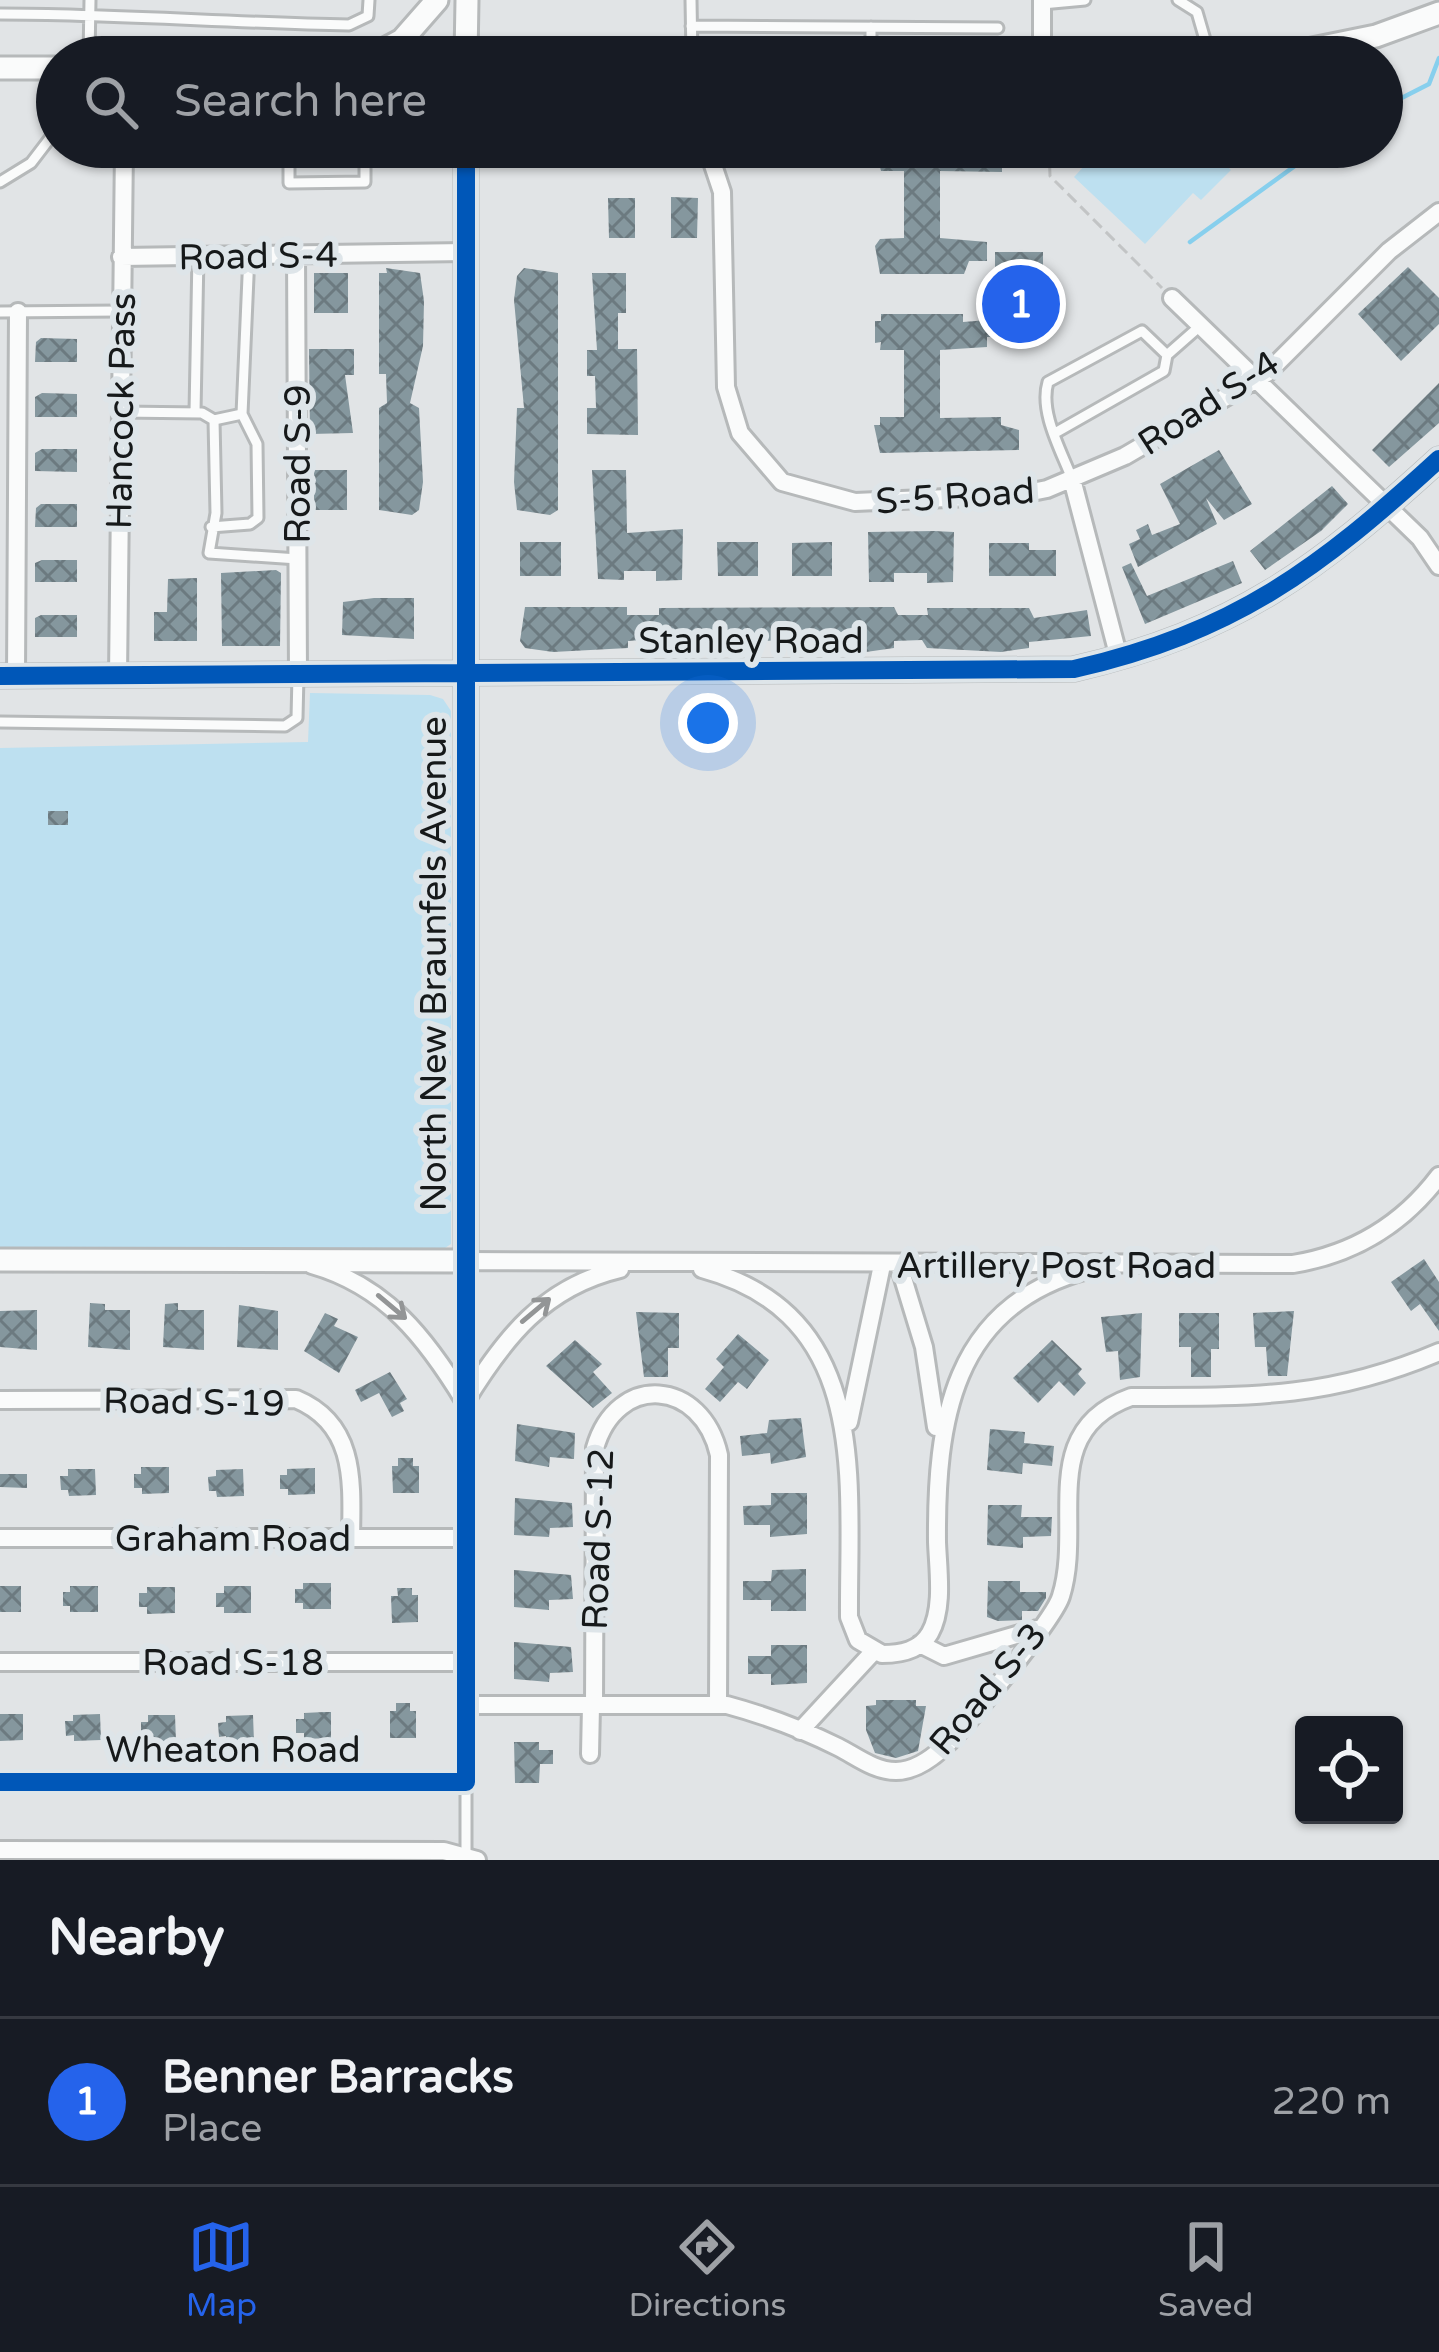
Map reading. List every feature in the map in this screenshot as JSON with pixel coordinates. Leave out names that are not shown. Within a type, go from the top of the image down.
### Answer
[{"type":"street","points":[[405,36],[437,0]]},
{"type":"street","points":[[466,0],[466,36]]},
{"type":"street","points":[[1042,2],[1042,36]]},
{"type":"street","points":[[1371,36],[1439,13]]},
{"type":"street","points":[[0,68],[36,68]]},
{"type":"street","name":"Hancock Pass","points":[[118,676],[123,168]]},
{"type":"street","name":"North New Braunfels Avenue","points":[[466,168],[466,1782]]},
{"type":"street","name":"S-5 Road","points":[[714,168],[722,192],[728,401],[756,457],[797,489],[854,502],[925,503],[1017,495],[1072,479],[1119,658]]},
{"type":"street","name":"Road S-4","points":[[1072,479],[1125,456],[1254,380],[1389,251],[1439,212]]},
{"type":"street","name":"Road S-4","points":[[121,257],[466,252]]},
{"type":"street","name":"Road S-9","points":[[296,254],[298,676]]},
{"type":"street","points":[[1172,298],[1387,507],[1439,566]]},
{"type":"street","points":[[8,676],[9,312]]},
{"type":"street","name":"Stanley Road","points":[[8,676],[1032,672],[1119,658],[1225,619],[1334,554],[1439,459]]},
{"type":"street","name":"Artillery Post Road","points":[[466,1261],[1104,1265],[1315,1260],[1387,1228],[1439,1177]]},
{"type":"street","points":[[0,1260],[466,1261]]},
{"type":"street","points":[[286,1261],[345,1276],[397,1310],[417,1330],[465,1402]]},
{"type":"street","name":"Artillery Post Road","points":[[465,1402],[507,1337],[534,1310],[584,1280],[645,1263]]},
{"type":"street","points":[[677,1263],[728,1277],[779,1308],[828,1370],[847,1436]]},
{"type":"street","points":[[890,1264],[934,1392],[938,1450],[938,1606],[930,1633],[920,1645],[892,1654],[874,1651],[858,1640],[849,1617],[847,1436],[890,1264]]},
{"type":"street","points":[[938,1450],[956,1380],[990,1329],[1037,1290],[1104,1265]]},
{"type":"street","name":"Road S-3","points":[[465,1706],[718,1705],[800,1731],[872,1766],[898,1772],[922,1764],[947,1744],[1064,1591],[1072,1453],[1086,1425],[1109,1405],[1131,1397],[1293,1395],[1358,1383],[1439,1352]]},
{"type":"street","name":"Road S-12","points":[[592,1706],[595,1448],[601,1427],[620,1406],[644,1395],[668,1394],[692,1405],[703,1417],[713,1429],[719,1455],[718,1705]]},
{"type":"street","name":"Road S-19","points":[[0,1400],[296,1400],[321,1410],[342,1435],[349,1461],[351,1538]]},
{"type":"street","name":"Graham Road","points":[[0,1538],[466,1538]]},
{"type":"street","points":[[920,1645],[944,1656],[1038,1629]]},
{"type":"street","points":[[800,1731],[874,1651]]},
{"type":"street","name":"Road S-18","points":[[0,1662],[466,1662]]},
{"type":"street","points":[[590,1754],[592,1706]]},
{"type":"street","name":"Wheaton Road","points":[[0,1781],[466,1782]]},
{"type":"street","points":[[0,1850],[470,1859]]},
{"type":"lane","points":[[89,36],[90,0]]},
{"type":"lane","points":[[0,14],[124,12],[176,23],[350,25],[368,16],[369,0]]},
{"type":"lane","points":[[691,0],[691,36]]},
{"type":"lane","points":[[1042,2],[1085,0]]},
{"type":"lane","points":[[1178,0],[1197,12],[1204,36]]},
{"type":"lane","points":[[691,26],[998,28]]},
{"type":"lane","points":[[871,27],[871,36]]},
{"type":"lane","points":[[0,182],[36,158]]},
{"type":"lane","points":[[289,168],[289,183],[365,182],[365,168]]},
{"type":"lane","points":[[211,527],[250,524],[258,518],[257,443],[242,414],[249,254]]},
{"type":"lane","points":[[195,412],[198,256]]},
{"type":"lane","points":[[9,312],[120,311]]},
{"type":"lane","points":[[1055,434],[1164,371],[1167,355],[1200,326]]},
{"type":"lane","points":[[1072,479],[1043,397],[1048,382],[1142,331],[1167,355]]},
{"type":"lane","points":[[119,412],[195,412],[214,420],[242,414]]},
{"type":"lane","points":[[214,420],[216,513],[209,554],[298,559]]},
{"type":"lane","points":[[0,722],[285,726],[297,718],[298,676]]},
{"type":"lane","name":"North New Braunfels Avenue","points":[[466,1782],[470,1859]]},
{"type":"path","points":[[1050,168],[1050,176],[1172,298]]},
{"type":"shaded area","points":[[1082,168],[1231,170],[1201,200],[1193,193],[1145,244],[1074,177]]},
{"type":"shaded area","points":[[310,693],[430,695],[443,699],[451,711],[451,1244],[439,1252],[0,1251],[0,748],[308,742]]},
{"type":"building","points":[[1002,168],[1002,172],[940,171],[940,238],[987,242],[987,261],[969,261],[964,274],[880,274],[875,246],[880,239],[904,238],[904,171],[881,171]]},
{"type":"building","points":[[671,197],[698,198],[697,238],[671,238]]},
{"type":"building","points":[[608,198],[635,198],[635,238],[609,238]]},
{"type":"building","points":[[995,252],[1043,252],[1043,294],[1053,294],[1053,322],[1043,322],[1043,337],[987,337],[987,347],[940,350],[940,418],[1001,417],[1001,425],[1019,430],[1019,450],[880,453],[874,425],[880,425],[880,417],[904,417],[904,350],[880,350],[881,342],[875,343],[875,321],[881,321],[881,314],[963,314],[963,322],[988,320],[988,294],[995,294]]},
{"type":"building","points":[[1408,267],[1439,298],[1439,324],[1401,361],[1358,314]]},
{"type":"building","points":[[386,268],[420,273],[424,301],[423,346],[410,403],[419,408],[423,482],[419,510],[412,515],[379,510],[379,408],[387,403],[386,374],[379,374],[379,273],[387,273]]},
{"type":"building","points":[[524,268],[558,273],[558,510],[550,515],[517,510],[514,482],[517,408],[524,408],[514,300],[517,276]]},
{"type":"building","points":[[314,273],[348,273],[348,313],[314,313]]},
{"type":"building","points":[[592,273],[626,273],[626,313],[618,313],[618,349],[637,349],[638,435],[587,434],[587,408],[596,408],[595,376],[587,376],[587,350],[597,350]]},
{"type":"building","points":[[41,338],[77,339],[77,362],[35,362],[36,342]]},
{"type":"building","points":[[309,349],[354,349],[354,375],[345,375],[353,433],[310,434]]},
{"type":"building","points":[[1439,383],[1439,423],[1389,467],[1372,450]]},
{"type":"building","points":[[77,394],[77,417],[35,417],[35,397]]},
{"type":"building","points":[[77,449],[77,472],[35,471],[35,453]]},
{"type":"building","points":[[1219,450],[1252,504],[1224,520],[1206,498],[1217,524],[1138,567],[1129,544],[1140,539],[1136,530],[1148,524],[1152,535],[1180,524],[1160,484]]},
{"type":"building","points":[[314,470],[347,470],[347,510],[314,510]]},
{"type":"building","points":[[592,470],[626,470],[627,533],[683,529],[682,580],[656,581],[656,571],[624,571],[624,580],[598,579]]},
{"type":"building","points":[[1332,486],[1348,504],[1321,531],[1265,570],[1250,551]]},
{"type":"building","points":[[77,504],[77,527],[35,527],[36,508]]},
{"type":"building","points":[[868,532],[954,532],[953,582],[927,583],[927,573],[894,573],[894,582],[869,582]]},
{"type":"building","points":[[520,542],[561,542],[561,576],[520,576]]},
{"type":"building","points":[[717,542],[758,542],[758,576],[718,576]]},
{"type":"building","points":[[832,542],[832,576],[792,576],[792,543]]},
{"type":"building","points":[[989,543],[1029,543],[1029,550],[1056,550],[1056,576],[989,576]]},
{"type":"building","points":[[77,560],[77,582],[35,582],[35,563]]},
{"type":"building","points":[[1233,561],[1242,583],[1145,624],[1122,567],[1131,563],[1147,596]]},
{"type":"building","points":[[221,573],[281,573],[280,646],[222,646]]},
{"type":"building","points":[[197,578],[197,641],[154,641],[154,612],[167,612],[168,579]]},
{"type":"building","points":[[414,598],[414,639],[342,635],[343,602]]},
{"type":"building","points":[[525,607],[627,607],[627,615],[659,615],[659,608],[894,607],[898,615],[928,615],[927,608],[1029,608],[1034,618],[1087,610],[1091,636],[1029,642],[1029,648],[1001,652],[927,648],[922,640],[894,641],[894,648],[866,652],[820,652],[820,648],[792,648],[787,640],[761,641],[761,648],[733,652],[686,652],[659,648],[654,639],[628,641],[628,648],[553,652],[525,648],[520,641]]},
{"type":"building","points":[[77,615],[77,637],[35,637],[35,618]]},
{"type":"building","points":[[48,811],[68,811],[68,825],[48,825]]},
{"type":"building","points":[[1424,1259],[1439,1282],[1439,1331],[1420,1304],[1411,1311],[1391,1282]]},
{"type":"building","points":[[90,1303],[105,1304],[105,1310],[130,1310],[130,1350],[88,1347]]},
{"type":"building","points":[[178,1303],[178,1310],[204,1310],[204,1350],[163,1347],[165,1304]]},
{"type":"building","points":[[239,1305],[278,1311],[278,1350],[237,1347]]},
{"type":"building","points":[[37,1310],[37,1350],[0,1347],[0,1311]]},
{"type":"building","points":[[1294,1311],[1287,1376],[1268,1376],[1266,1347],[1255,1347],[1253,1313]]},
{"type":"building","points":[[636,1312],[679,1313],[679,1348],[668,1348],[668,1377],[644,1377]]},
{"type":"building","points":[[325,1313],[338,1319],[334,1326],[358,1337],[339,1373],[304,1351]]},
{"type":"building","points":[[1142,1313],[1140,1377],[1120,1380],[1118,1351],[1106,1352],[1101,1317]]},
{"type":"building","points":[[1179,1313],[1219,1313],[1219,1349],[1211,1349],[1211,1377],[1191,1377],[1191,1347],[1179,1347]]},
{"type":"building","points":[[738,1334],[769,1360],[747,1389],[738,1382],[720,1402],[705,1389],[724,1367],[716,1359]]},
{"type":"building","points":[[575,1340],[602,1364],[593,1372],[612,1393],[593,1408],[546,1366]]},
{"type":"building","points":[[1052,1340],[1082,1369],[1078,1374],[1086,1383],[1074,1396],[1059,1381],[1038,1403],[1013,1378]]},
{"type":"building","points":[[390,1372],[407,1399],[400,1403],[404,1411],[392,1417],[379,1393],[361,1402],[355,1390]]},
{"type":"building","points":[[801,1418],[806,1457],[771,1464],[770,1453],[742,1456],[740,1436],[767,1433],[769,1420]]},
{"type":"building","points":[[517,1424],[575,1433],[574,1459],[550,1457],[549,1467],[515,1461]]},
{"type":"building","points":[[990,1429],[1025,1432],[1024,1443],[1054,1446],[1052,1466],[1023,1463],[1022,1474],[987,1470]]},
{"type":"building","points":[[398,1458],[413,1458],[413,1466],[419,1466],[419,1493],[393,1493],[392,1466],[398,1466]]},
{"type":"building","points":[[141,1467],[169,1467],[169,1493],[142,1494],[142,1488],[134,1488],[134,1474],[141,1474]]},
{"type":"building","points":[[315,1468],[315,1494],[288,1495],[288,1489],[280,1489],[280,1475],[287,1475],[287,1469]]},
{"type":"building","points":[[68,1469],[95,1469],[96,1495],[69,1496],[68,1490],[61,1490],[60,1476],[68,1476]]},
{"type":"building","points":[[243,1469],[244,1496],[217,1497],[216,1491],[209,1491],[208,1477],[216,1476],[216,1470]]},
{"type":"building","points":[[0,1474],[27,1474],[27,1488],[0,1487]]},
{"type":"building","points":[[771,1493],[807,1493],[807,1534],[770,1537],[770,1525],[744,1525],[743,1506],[771,1505]]},
{"type":"building","points":[[515,1498],[572,1503],[573,1527],[550,1528],[549,1537],[514,1535]]},
{"type":"building","points":[[988,1505],[1022,1505],[1021,1517],[1052,1517],[1051,1536],[1023,1537],[1023,1548],[987,1545]]},
{"type":"building","points":[[806,1569],[806,1611],[771,1611],[771,1600],[743,1600],[743,1581],[771,1581],[772,1570]]},
{"type":"building","points":[[514,1570],[571,1575],[573,1599],[549,1600],[549,1610],[514,1607]]},
{"type":"building","points":[[988,1581],[1020,1581],[1020,1592],[1046,1592],[1046,1598],[1038,1611],[1022,1611],[1022,1620],[998,1621],[987,1617]]},
{"type":"building","points":[[303,1583],[331,1583],[331,1609],[303,1609],[303,1603],[295,1603],[295,1589],[303,1589]]},
{"type":"building","points":[[0,1586],[21,1586],[21,1612],[0,1612]]},
{"type":"building","points":[[70,1586],[98,1586],[98,1612],[70,1612],[70,1606],[63,1606],[63,1592],[70,1592]]},
{"type":"building","points":[[224,1586],[251,1586],[251,1613],[224,1613],[224,1607],[216,1607],[216,1593],[224,1593]]},
{"type":"building","points":[[147,1587],[175,1587],[175,1613],[147,1614],[147,1607],[139,1607],[139,1593],[147,1593]]},
{"type":"building","points":[[397,1588],[412,1588],[412,1595],[418,1595],[418,1622],[392,1623],[391,1596],[398,1596]]},
{"type":"building","points":[[514,1642],[571,1647],[573,1672],[550,1673],[549,1682],[514,1679]]},
{"type":"building","points":[[771,1645],[807,1645],[807,1683],[771,1685],[771,1674],[748,1674],[748,1656],[771,1656]]},
{"type":"building","points":[[876,1700],[916,1700],[916,1706],[926,1706],[918,1751],[896,1758],[875,1753],[866,1730],[866,1706],[876,1705]]},
{"type":"building","points":[[396,1703],[410,1703],[410,1711],[416,1711],[416,1738],[390,1738],[390,1711],[396,1711]]},
{"type":"building","points":[[331,1712],[331,1738],[304,1739],[304,1733],[296,1733],[296,1719],[304,1719],[304,1713]]},
{"type":"building","points":[[0,1714],[23,1714],[23,1740],[0,1741]]},
{"type":"building","points":[[100,1714],[101,1740],[74,1741],[74,1735],[66,1736],[65,1721],[73,1721],[73,1715]]},
{"type":"building","points":[[148,1715],[175,1715],[176,1741],[149,1742],[149,1736],[141,1736],[141,1722],[148,1722]]},
{"type":"building","points":[[253,1715],[254,1742],[227,1743],[226,1736],[219,1737],[218,1723],[226,1722],[226,1716]]},
{"type":"building","points":[[514,1742],[539,1742],[539,1750],[553,1750],[553,1764],[540,1764],[539,1783],[515,1783]]},
{"type":"waterway","points":[[1403,97],[1429,84],[1439,58]]},
{"type":"waterway","points":[[1190,242],[1292,168]]},
{"type":"cycle path","points":[[0,1782],[466,1782],[466,168]]},
{"type":"cycle path","points":[[0,676],[1074,669],[1182,636],[1272,591],[1354,533],[1439,459]]},
{"type":"place","name":"Benner Barracks","points":[[1021,304]]}]
